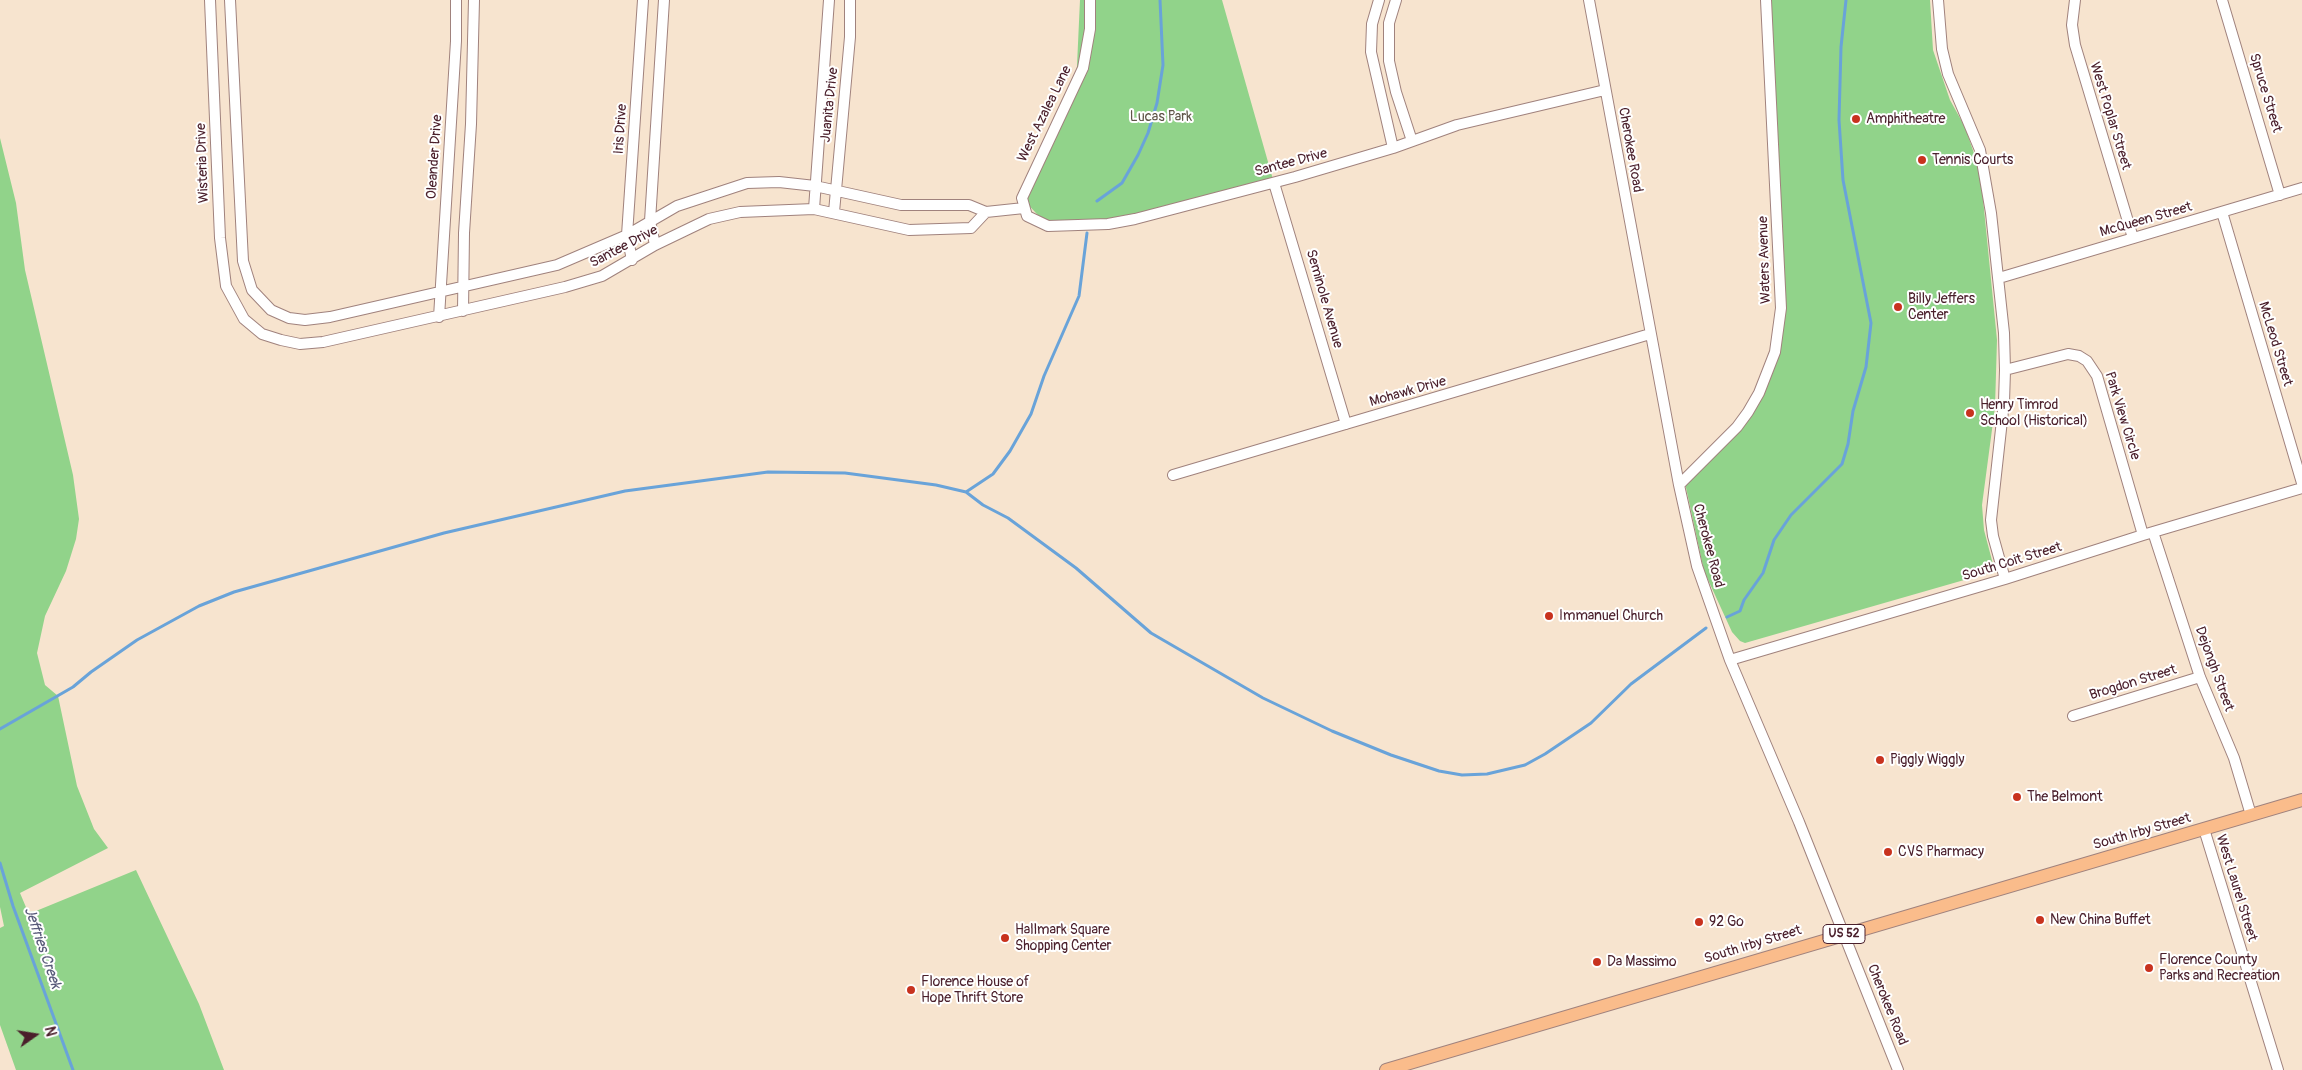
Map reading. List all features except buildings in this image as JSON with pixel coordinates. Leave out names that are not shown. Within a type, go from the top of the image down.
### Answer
[{"type":"main road","name":"South Irby Street","points":[[1386,1070],[2302,800]]},
{"type":"street","name":"Wisteria Drive","points":[[210,0],[222,266],[226,286],[244,319]]},
{"type":"street","name":"Santee Drive","points":[[230,0],[244,260],[252,290],[261,302],[279,314],[289,318],[305,320],[330,317],[462,285],[557,265],[627,235],[677,206],[747,183],[779,182],[815,186],[900,205],[969,205],[986,212],[1024,208],[1030,219],[1048,226],[1108,224],[1274,182],[1393,148],[1457,125],[1605,90]]},
{"type":"street","name":"Oleander Drive","points":[[439,317],[456,41],[456,0]]},
{"type":"street","points":[[463,311],[462,285],[474,40],[474,0]]},
{"type":"street","name":"Iris Drive","points":[[632,260],[627,235],[643,0]]},
{"type":"street","points":[[655,245],[650,221],[664,0]]},
{"type":"street","name":"Juanita Drive","points":[[814,209],[829,0]]},
{"type":"street","name":"Juanita Drive","points":[[834,212],[850,37],[850,0]]},
{"type":"street","name":"West Azalea Lane","points":[[1024,208],[1022,198],[1025,189],[1083,68],[1090,29],[1090,0]]},
{"type":"street","points":[[1378,0],[1372,24],[1371,52],[1393,148]]},
{"type":"street","points":[[1396,0],[1389,24],[1389,61],[1396,92],[1412,141]]},
{"type":"street","name":"Cherokee Road","points":[[1590,0],[1650,334],[1679,485],[1697,566],[1730,660],[1844,934],[1898,1070]]},
{"type":"street","name":"Waters Avenue","points":[[1679,485],[1737,426],[1748,412],[1759,393],[1775,352],[1780,320],[1781,290],[1766,0]]},
{"type":"street","points":[[1938,0],[1942,49],[1948,74],[1971,126],[1983,164],[1999,278],[2005,370],[2004,402],[1991,520],[1993,536],[2005,580]]},
{"type":"street","name":"West Poplar Street","points":[[2075,0],[2072,25],[2075,45],[2133,238]]},
{"type":"street","name":"Spruce Street","points":[[2222,0],[2280,195]]},
{"type":"street","name":"Seminole Avenue","points":[[1274,182],[1346,424]]},
{"type":"street","name":"McQueen Street","points":[[1999,278],[2302,188]]},
{"type":"street","name":"Santee Drive","points":[[244,319],[262,334],[300,344],[323,342],[439,317],[565,288],[602,276],[655,245],[709,219],[740,212],[814,209],[909,230],[971,228],[986,212]]},
{"type":"street","name":"McLeod Street","points":[[2222,212],[2302,483]]},
{"type":"street","name":"Mohawk Drive","points":[[1173,475],[1650,334]]},
{"type":"street","name":"Park View Circle","points":[[2005,370],[2068,354],[2079,356],[2087,361],[2096,376],[2143,535]]},
{"type":"street","name":"South Coit Street","points":[[1730,660],[2005,580],[2143,535],[2302,488]]},
{"type":"street","name":"Dejongh Street","points":[[2153,532],[2200,677],[2234,758],[2251,815]]},
{"type":"street","name":"Brogdon Street","points":[[2073,716],[2200,677]]},
{"type":"street","name":"West Laurel Street","points":[[2204,829],[2278,1070]]},
{"type":"green space","name":"Lucas Park","points":[[1080,0],[1222,0],[1274,183],[1135,219],[1048,226],[1022,198],[1076,87]]},
{"type":"green space","points":[[1770,0],[1930,0],[1933,50],[1950,100],[1965,127],[1978,165],[1983,199],[1997,340],[1995,407],[1982,505],[1984,530],[1994,568],[1992,572],[1745,643],[1740,641],[1732,632],[1704,571],[1685,483],[1754,409],[1782,331]]},
{"type":"green space","points":[[0,138],[16,203],[25,270],[73,475],[79,519],[76,539],[66,571],[45,616],[37,653],[45,685],[58,696],[77,786],[94,829],[108,848],[20,893],[28,912],[36,911],[136,870],[199,1004],[224,1070],[16,1070],[0,1025],[0,928],[4,926],[0,907]]},
{"type":"waterway","points":[[1097,201],[1122,183],[1148,133],[1157,103],[1163,65],[1160,0]]},
{"type":"waterway","points":[[1727,617],[1740,611],[1744,600],[1763,573],[1774,540],[1791,515],[1842,464],[1848,444],[1853,411],[1866,367],[1871,323],[1843,180],[1839,120],[1841,47],[1846,0]]},
{"type":"waterway","points":[[966,492],[993,474],[1010,451],[1031,414],[1044,376],[1079,296],[1087,233]]},
{"type":"waterway","points":[[0,729],[73,687],[137,640],[199,606],[234,592],[444,533],[625,491],[768,472],[845,473],[936,485],[966,492],[983,505],[1008,518],[1076,568],[1151,633],[1263,698],[1332,731],[1391,755],[1439,771],[1462,775],[1487,774],[1525,765],[1545,754],[1591,723],[1631,684],[1706,628]]},
{"type":"waterway","name":"Jeffries Creek","points":[[0,863],[13,906],[73,1070]]},
{"type":"place","name":"Amphitheatre","points":[[1856,119]]},
{"type":"place","name":"Tennis Courts","points":[[1922,160]]},
{"type":"place","name":"Billy Jeffers Center","points":[[1898,307]]},
{"type":"place","name":"Henry Timrod School (Historical)","points":[[1970,413]]},
{"type":"place","name":"Immanuel Church","points":[[1549,616]]},
{"type":"place","name":"Piggly Wiggly","points":[[1880,760]]},
{"type":"place","name":"The Belmont","points":[[2017,797]]},
{"type":"place","name":"CVS Pharmacy","points":[[1888,852]]},
{"type":"place","name":"New China Buffet","points":[[2040,920]]},
{"type":"place","name":"92 Go","points":[[1699,922]]},
{"type":"place","name":"Hallmark Square Shopping Center","points":[[1005,938]]},
{"type":"place","name":"Da Massimo","points":[[1597,962]]},
{"type":"place","name":"Florence County Parks and Recreation","points":[[2149,968]]},
{"type":"place","name":"Florence House of Hope Thrift Store","points":[[911,990]]}]
